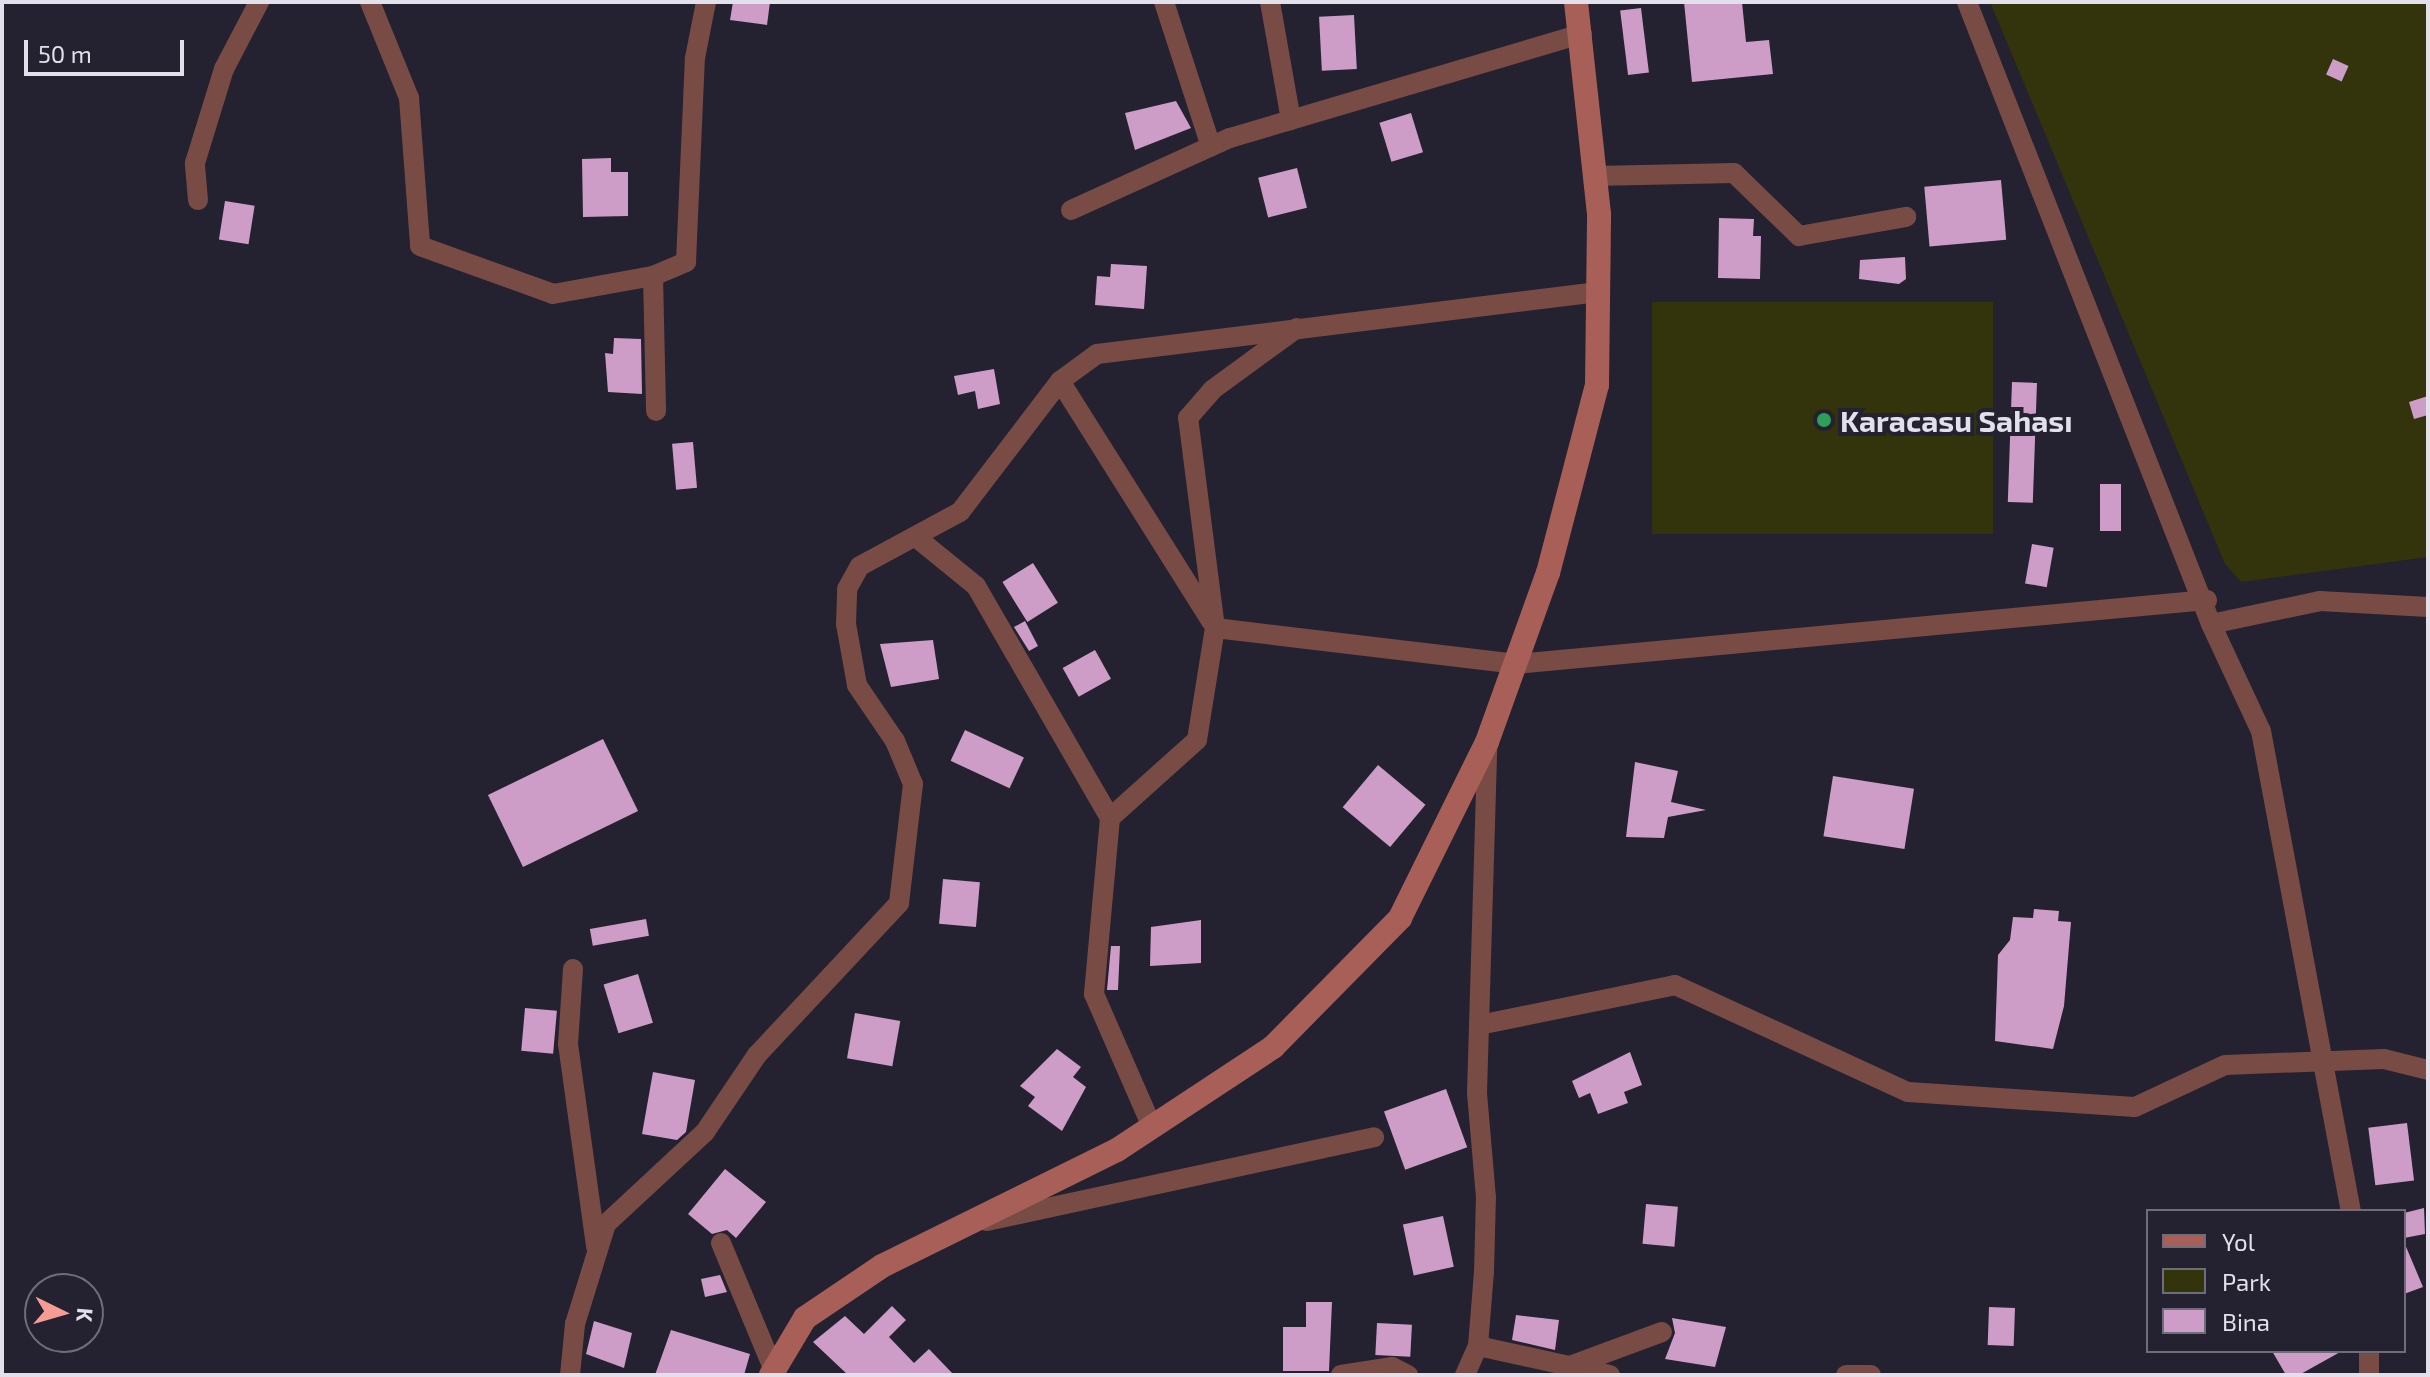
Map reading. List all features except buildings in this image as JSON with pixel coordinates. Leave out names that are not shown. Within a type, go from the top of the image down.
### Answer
[{"type":"main road","points":[[772,1371],[805,1318],[882,1266],[968,1225],[1152,1127],[1273,1047],[1400,918],[1487,742],[1548,573],[1597,385],[1595,176],[1582,34],[1576,2]]},
{"type":"street","points":[[198,200],[195,163],[224,69],[259,2]]},
{"type":"street","points":[[370,2],[409,98],[420,246],[553,294],[653,276],[686,262],[695,58],[706,2]]},
{"type":"street","points":[[1164,2],[1211,147]]},
{"type":"street","points":[[1270,2],[1291,120]]},
{"type":"street","points":[[1967,2],[2207,600],[2211,624],[2261,731],[2351,1209]]},
{"type":"street","points":[[1071,210],[1211,147],[1291,120],[1582,34]]},
{"type":"street","points":[[1595,176],[1734,173],[1799,236],[1906,217]]},
{"type":"street","points":[[653,276],[656,411]]},
{"type":"street","points":[[570,1375],[575,1324],[606,1224],[705,1132],[757,1055],[899,903],[913,784],[895,741],[857,685],[846,624],[847,589],[860,566],[917,538],[960,512],[1060,381],[1097,354],[1598,292]]},
{"type":"street","points":[[1110,818],[1197,740],[1215,628],[1188,418],[1212,390],[1298,327]]},
{"type":"street","points":[[1060,381],[1215,628]]},
{"type":"street","points":[[917,538],[976,586],[1110,818],[1094,994],[1152,1127]]},
{"type":"street","points":[[1215,628],[1515,664],[2207,600]]},
{"type":"street","points":[[2211,624],[2320,601],[2428,607]]},
{"type":"street","points":[[1465,1375],[1478,1346],[1486,1198],[1477,1093],[1487,742]]},
{"type":"street","points":[[573,969],[568,1044],[597,1254]]},
{"type":"street","points":[[1479,1025],[1675,985],[1908,1092],[2135,1107],[2225,1065],[2384,1059],[2428,1070]]},
{"type":"street","points":[[968,1225],[1374,1137]]},
{"type":"street","points":[[721,1243],[772,1371]]},
{"type":"street","points":[[1570,1366],[1662,1332]]},
{"type":"street","points":[[1478,1346],[1610,1375]]},
{"type":"street","points":[[2369,1353],[2369,1375]]},
{"type":"street","points":[[1341,1375],[1392,1367],[1408,1375]]},
{"type":"green space","points":[[1990,2],[2428,2],[2428,557],[2241,582],[2225,564]]},
{"type":"green space","name":"Karacasu Sahası","points":[[1652,302],[1993,302],[1993,534],[1652,534]]},
{"type":"place","name":"Karacasu Sahası","points":[[1824,420]]}]
